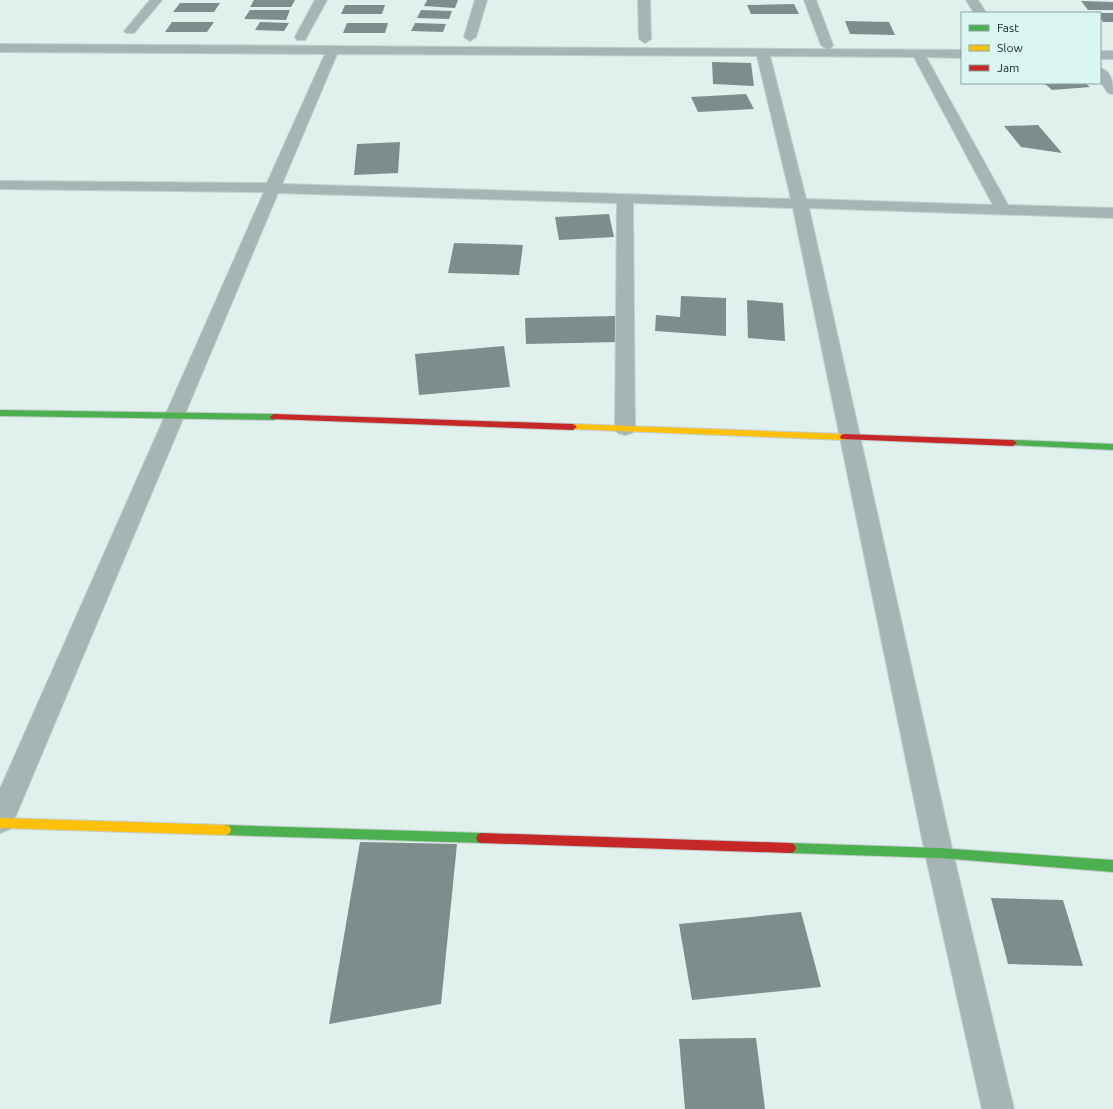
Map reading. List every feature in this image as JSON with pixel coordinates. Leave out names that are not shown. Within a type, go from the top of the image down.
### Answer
[{"type":"street","points":[[130,31],[156,0]]},
{"type":"street","points":[[300,37],[321,0]]},
{"type":"street","points":[[470,37],[481,0]]},
{"type":"street","points":[[644,0],[645,39]]},
{"type":"street","points":[[810,0],[827,45]]},
{"type":"street","points":[[972,0],[979,12]]},
{"type":"street","points":[[0,48],[763,54],[961,54]]},
{"type":"street","points":[[0,820],[332,51]]},
{"type":"street","points":[[763,54],[800,204],[939,853],[998,1109]]},
{"type":"street","points":[[918,54],[1003,210]]},
{"type":"street","points":[[1101,55],[1113,55]]},
{"type":"street","points":[[1101,73],[1113,90]]},
{"type":"street","points":[[0,185],[273,188],[1113,213]]},
{"type":"street","points":[[624,199],[625,428]]},
{"type":"street","points":[[0,413],[176,414],[625,428],[1113,447]]},
{"type":"street","points":[[0,823],[939,853],[1113,866]]},
{"type":"building","points":[[254,0],[295,0],[291,7],[250,7]]},
{"type":"building","points":[[427,0],[458,0],[455,8],[424,6]]},
{"type":"building","points":[[1081,1],[1113,2],[1113,10],[1088,10]]},
{"type":"building","points":[[180,3],[220,3],[214,12],[173,12]]},
{"type":"building","points":[[794,4],[799,14],[751,14],[747,5]]},
{"type":"building","points":[[345,5],[385,5],[382,14],[341,14]]},
{"type":"building","points":[[250,10],[290,10],[286,20],[244,19]]},
{"type":"building","points":[[421,10],[452,11],[449,19],[417,18]]},
{"type":"building","points":[[1101,13],[1113,13],[1113,22],[1103,22],[1101,19]]},
{"type":"building","points":[[845,21],[889,22],[895,35],[850,34]]},
{"type":"building","points":[[172,22],[214,22],[207,32],[165,32]]},
{"type":"building","points":[[260,22],[289,23],[284,31],[255,30]]},
{"type":"building","points":[[347,23],[388,23],[385,33],[343,33]]},
{"type":"building","points":[[415,23],[446,24],[443,32],[411,31]]},
{"type":"building","points":[[712,62],[751,63],[754,86],[713,84]]},
{"type":"building","points":[[1045,84],[1086,84],[1090,87],[1052,90]]},
{"type":"building","points":[[746,94],[754,109],[698,112],[691,97]]},
{"type":"building","points":[[1038,125],[1062,153],[1021,147],[1004,126]]},
{"type":"building","points":[[400,142],[398,173],[354,175],[357,144]]},
{"type":"building","points":[[609,214],[614,237],[559,240],[555,217]]},
{"type":"building","points":[[454,243],[523,245],[519,275],[448,273]]},
{"type":"building","points":[[681,296],[726,298],[726,336],[655,331],[656,315],[680,317]]},
{"type":"building","points":[[747,300],[783,303],[785,341],[748,338]]},
{"type":"building","points":[[615,316],[619,342],[526,344],[525,318]]},
{"type":"building","points":[[504,346],[510,387],[419,395],[415,354]]},
{"type":"building","points":[[360,842],[457,844],[441,1004],[329,1024]]},
{"type":"building","points":[[991,898],[1063,900],[1083,966],[1008,964]]},
{"type":"building","points":[[801,912],[821,987],[692,1000],[679,924]]},
{"type":"building","points":[[756,1038],[765,1109],[685,1109],[679,1039]]},
{"type":"traffic: fast","points":[[0,413],[274,417]]},
{"type":"traffic: fast","points":[[1013,443],[1113,447]]},
{"type":"traffic: fast","points":[[225,830],[482,838]]},
{"type":"traffic: fast","points":[[790,848],[939,853],[1113,866]]},
{"type":"traffic: slow","points":[[573,427],[844,437]]},
{"type":"traffic: slow","points":[[0,823],[225,830]]},
{"type":"traffic: jam","points":[[274,417],[573,427]]},
{"type":"traffic: jam","points":[[844,437],[1013,443]]},
{"type":"traffic: jam","points":[[482,838],[790,848]]}]
